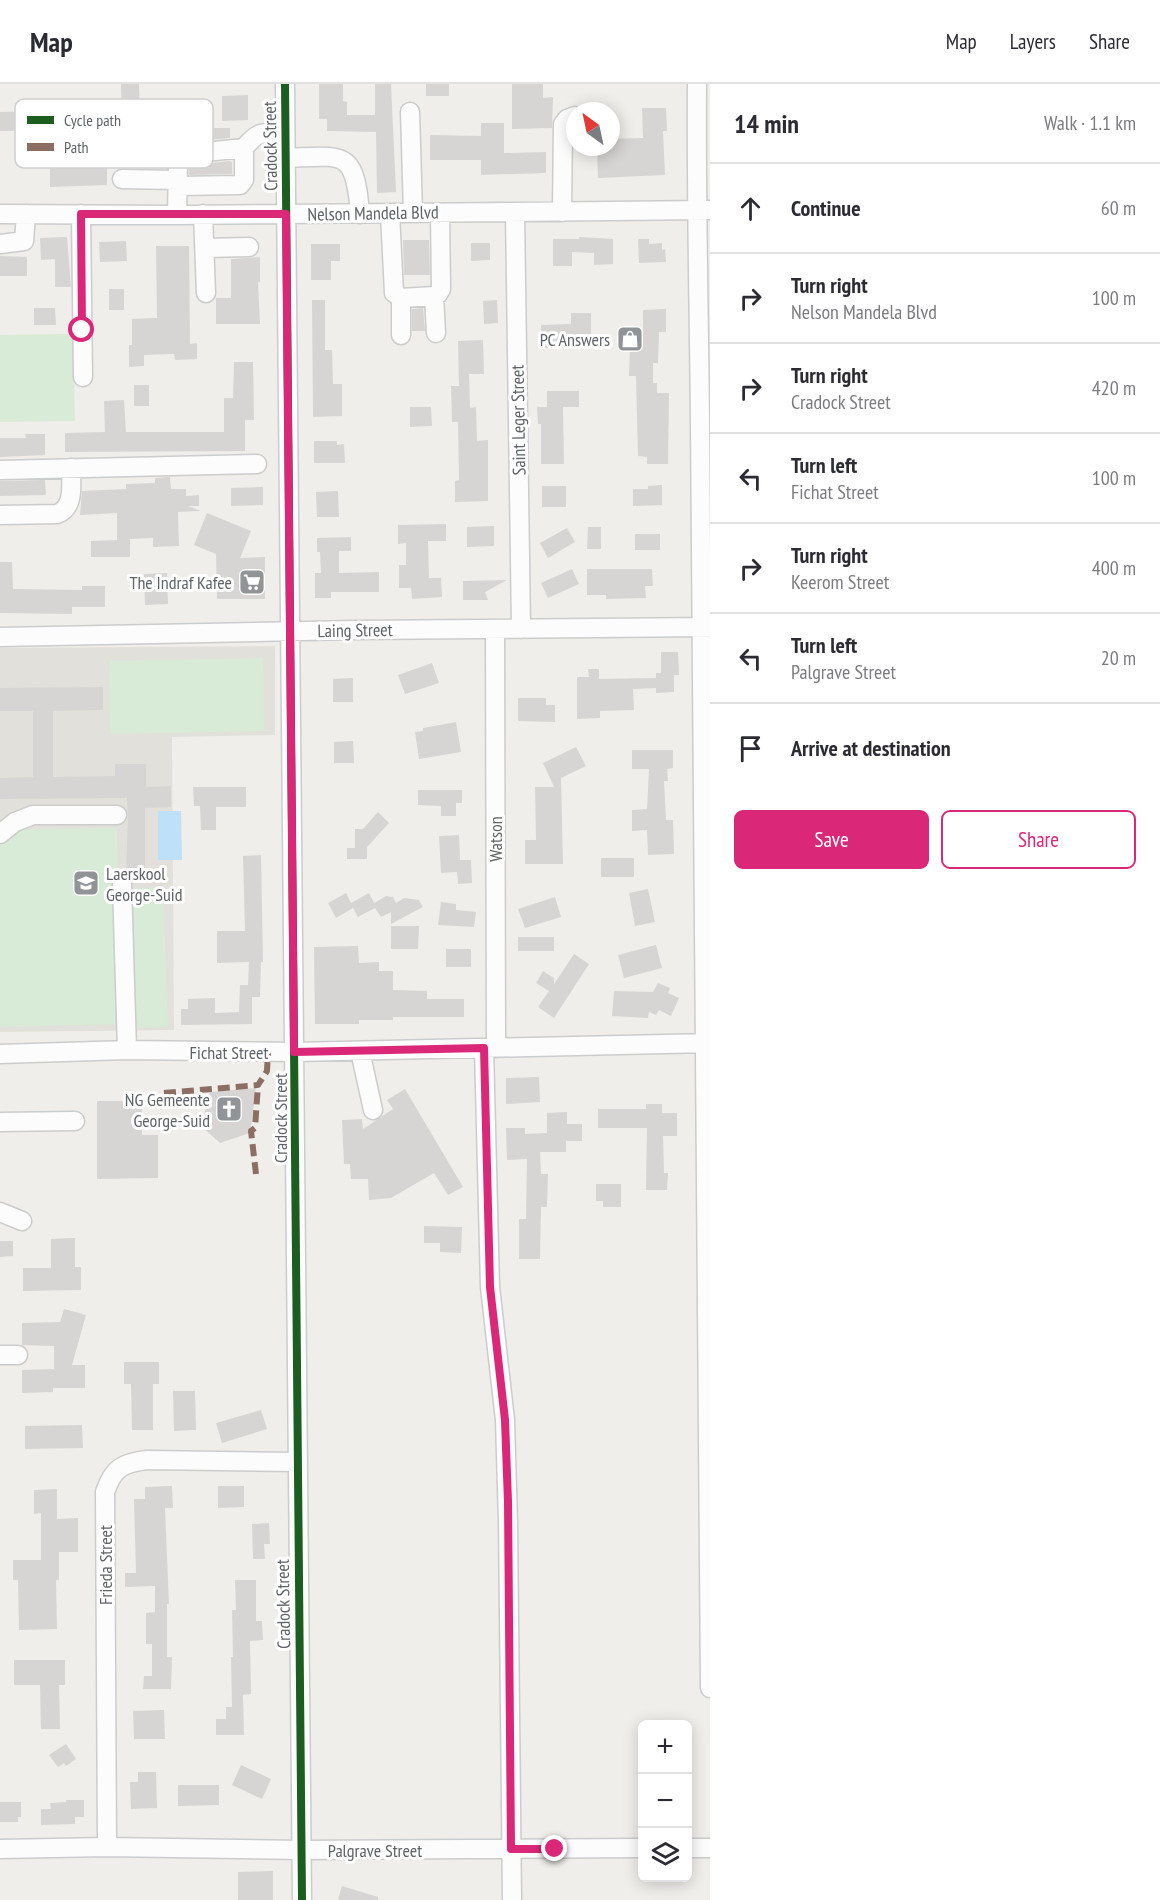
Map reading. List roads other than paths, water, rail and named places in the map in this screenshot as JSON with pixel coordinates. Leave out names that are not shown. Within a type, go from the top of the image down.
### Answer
[{"type":"street","name":"Cradock Street","points":[[285,84],[302,1900]]},
{"type":"street","points":[[697,84],[704,282],[710,1688]]},
{"type":"street","points":[[410,112],[413,213]]},
{"type":"street","points":[[562,212],[563,124],[566,120]]},
{"type":"street","points":[[213,151],[244,148],[259,133],[285,132]]},
{"type":"street","points":[[122,179],[240,185],[244,180],[244,148]]},
{"type":"street","points":[[285,158],[330,157],[342,159],[349,164],[358,185],[360,214]]},
{"type":"street","points":[[177,215],[178,168]]},
{"type":"street","name":"Nelson Mandela Blvd","points":[[0,214],[390,214],[703,210]]},
{"type":"street","name":"Saint Leger Street","points":[[515,212],[521,629]]},
{"type":"street","points":[[400,298],[434,296],[441,289],[440,213]]},
{"type":"street","points":[[0,244],[24,241],[26,214]]},
{"type":"street","points":[[81,214],[82,376]]},
{"type":"street","points":[[203,214],[206,293]]},
{"type":"street","points":[[390,214],[394,292],[400,298],[401,334]]},
{"type":"street","points":[[205,248],[249,248]]},
{"type":"street","points":[[434,296],[436,333]]},
{"type":"street","points":[[0,470],[257,464]]},
{"type":"street","points":[[0,515],[57,514],[63,511],[71,497],[71,468]]},
{"type":"street","name":"Laing Street","points":[[0,637],[705,628]]},
{"type":"street","name":"Watson","points":[[495,629],[490,1048],[490,1287],[505,1420],[512,1900]]},
{"type":"street","points":[[0,834],[15,822],[33,815],[117,815]]},
{"type":"street","points":[[122,884],[127,1050]]},
{"type":"street","name":"Fichat Street","points":[[0,1054],[127,1050],[360,1051],[707,1043]]},
{"type":"street","points":[[360,1051],[373,1110]]},
{"type":"street","points":[[0,1122],[75,1121]]},
{"type":"street","points":[[0,1212],[22,1221]]},
{"type":"street","name":"Frieda Street","points":[[107,1847],[105,1492],[110,1477],[121,1466],[147,1460],[297,1462]]},
{"type":"street","name":"Palgrave Street","points":[[0,1849],[107,1847],[301,1850],[638,1848]]},
{"type":"street","points":[[692,1848],[710,1848]]},
{"type":"water","points":[[158,811],[181,811],[182,860],[158,860]]},
{"type":"place","name":"PC Answers","points":[[630,339]]},
{"type":"place","name":"The Indraf Kafee","points":[[252,582]]},
{"type":"place","name":"Laerskool George-Suid","points":[[86,883]]},
{"type":"place","name":"NG Gemeente George-Suid","points":[[229,1109]]}]
